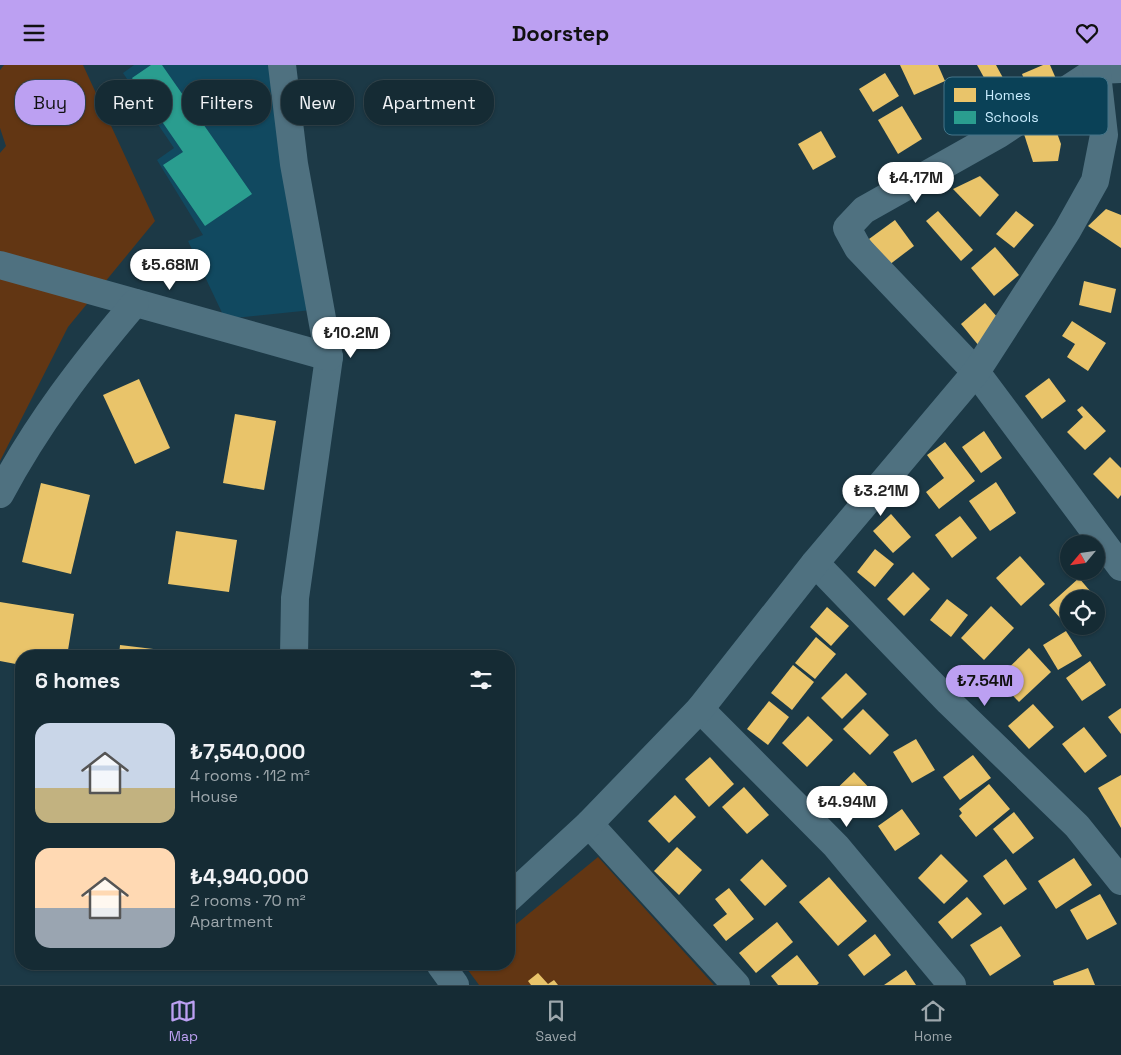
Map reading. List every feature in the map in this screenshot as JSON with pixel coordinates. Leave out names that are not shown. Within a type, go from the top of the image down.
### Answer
[{"type":"street","points":[[282,65],[294,164],[329,357],[295,598],[294,650]]},
{"type":"street","points":[[1090,77],[1104,68]]},
{"type":"street","points":[[997,135],[864,210],[847,228],[858,248],[976,372],[1121,567]]},
{"type":"street","points":[[515,892],[589,824],[700,709],[815,563],[976,372],[1067,231],[1095,181],[1104,135]]},
{"type":"street","points":[[0,265],[329,357]]},
{"type":"street","points":[[0,494],[39,427],[63,392],[135,303]]},
{"type":"street","points":[[815,563],[949,702],[1077,826],[1121,881]]},
{"type":"street","points":[[700,709],[836,846],[952,985]]},
{"type":"street","points":[[589,824],[736,985]]},
{"type":"street","points":[[444,970],[455,985]]},
{"type":"shaded area","points":[[4,65],[83,65],[95,91],[95,125],[111,125],[155,221],[68,327],[0,461],[0,153],[6,146],[0,128],[0,70]]},
{"type":"shaded area","points":[[134,65],[276,65],[281,99],[281,125],[285,125],[312,310],[225,319],[188,241],[203,235],[157,160],[174,148],[158,125],[172,125],[172,80],[128,80],[123,73]]},
{"type":"shaded area","points":[[598,857],[714,985],[479,985],[468,970],[515,970],[515,925]]},
{"type":"building: Homes","points":[[900,65],[938,65],[944,81],[914,95]]},
{"type":"building: Homes","points":[[977,65],[996,65],[1003,77],[984,77]]},
{"type":"building: Homes","points":[[1043,65],[1050,65],[1055,77],[1023,77],[1022,74]]},
{"type":"building: Homes","points":[[885,73],[899,96],[873,112],[859,89]]},
{"type":"building: Homes","points":[[902,106],[922,139],[898,154],[878,120]]},
{"type":"building: Homes","points":[[821,131],[836,157],[813,170],[798,144]]},
{"type":"building: Homes","points":[[1024,135],[1058,135],[1061,144],[1058,161],[1033,162]]},
{"type":"building: Homes","points":[[980,176],[999,195],[980,217],[953,189]]},
{"type":"building: Homes","points":[[1106,209],[1121,215],[1121,248],[1088,226]]},
{"type":"building: Homes","points":[[938,211],[973,250],[961,261],[926,221]]},
{"type":"building: Homes","points":[[1016,211],[1034,225],[1014,248],[996,234]]},
{"type":"building: Homes","points":[[895,220],[914,246],[889,265],[869,239]]},
{"type":"building: Homes","points":[[995,247],[1019,275],[994,296],[971,268]]},
{"type":"building: Homes","points":[[1084,281],[1116,289],[1111,313],[1079,305]]},
{"type":"building: Homes","points":[[985,303],[1004,325],[979,346],[961,324]]},
{"type":"building: Homes","points":[[1072,321],[1106,343],[1088,371],[1067,357],[1075,344],[1062,336]]},
{"type":"building: Homes","points":[[1049,378],[1066,401],[1042,419],[1025,396]]},
{"type":"building: Homes","points":[[139,379],[170,448],[135,464],[103,395]]},
{"type":"building: Homes","points":[[1082,406],[1106,431],[1085,450],[1067,432],[1083,417],[1077,410]]},
{"type":"building: Homes","points":[[235,414],[276,421],[264,490],[223,483]]},
{"type":"building: Homes","points":[[984,431],[1002,458],[981,473],[962,447]]},
{"type":"building: Homes","points":[[945,442],[975,481],[939,509],[926,492],[944,478],[927,455]]},
{"type":"building: Homes","points":[[1110,457],[1121,468],[1121,495],[1118,499],[1093,474]]},
{"type":"building: Homes","points":[[996,482],[1016,513],[990,531],[969,501]]},
{"type":"building: Homes","points":[[41,483],[90,495],[71,574],[22,562]]},
{"type":"building: Homes","points":[[891,514],[911,537],[893,553],[873,531]]},
{"type":"building: Homes","points":[[960,516],[977,538],[952,558],[935,535]]},
{"type":"building: Homes","points":[[176,531],[237,540],[229,592],[168,584]]},
{"type":"building: Homes","points":[[875,549],[894,564],[875,587],[857,572]]},
{"type":"building: Homes","points":[[1020,556],[1045,584],[1021,606],[996,578]]},
{"type":"building: Homes","points":[[913,572],[930,589],[904,616],[887,599]]},
{"type":"building: Homes","points":[[1077,580],[1081,580],[1089,590],[1066,590]]},
{"type":"building: Homes","points":[[1060,595],[1060,618],[1049,605]]},
{"type":"building: Homes","points":[[947,599],[968,615],[951,637],[930,620]]},
{"type":"building: Homes","points":[[0,602],[74,614],[68,650],[15,650],[15,664],[0,661]]},
{"type":"building: Homes","points":[[991,606],[1014,628],[984,660],[961,638]]},
{"type":"building: Homes","points":[[827,607],[849,626],[831,646],[810,627]]},
{"type":"building: Homes","points":[[1060,635],[1069,635],[1082,656],[1058,670],[1043,645]]},
{"type":"building: Homes","points":[[816,637],[836,654],[815,679],[795,663]]},
{"type":"building: Homes","points":[[120,645],[162,650],[120,650]]},
{"type":"building: Homes","points":[[1029,648],[1051,672],[1019,702],[997,679]]},
{"type":"building: Homes","points":[[1090,661],[1106,685],[1082,701],[1066,678]]},
{"type":"building: Homes","points":[[793,665],[814,682],[792,710],[771,693]]},
{"type":"building: Homes","points":[[846,673],[867,694],[842,719],[821,698]]},
{"type":"building: Homes","points":[[769,701],[789,717],[768,745],[747,729]]},
{"type":"building: Homes","points":[[1033,704],[1054,727],[1029,749],[1008,726]]},
{"type":"building: Homes","points":[[1121,708],[1121,734],[1108,717]]},
{"type":"building: Homes","points":[[863,709],[889,735],[870,755],[843,729]]},
{"type":"building: Homes","points":[[808,716],[833,740],[807,767],[782,743]]},
{"type":"building: Homes","points":[[1084,727],[1107,756],[1085,773],[1062,744]]},
{"type":"building: Homes","points":[[916,739],[935,770],[912,783],[893,752]]},
{"type":"building: Homes","points":[[973,755],[991,778],[960,800],[943,777]]},
{"type":"building: Homes","points":[[710,757],[734,784],[709,807],[685,779]]},
{"type":"building: Homes","points":[[854,772],[877,796],[858,815],[844,801],[834,811],[824,801]]},
{"type":"building: Homes","points":[[1121,775],[1121,828],[1098,788]]},
{"type":"building: Homes","points":[[989,784],[1010,809],[976,837],[959,816],[962,813],[959,809]]},
{"type":"building: Homes","points":[[744,787],[769,815],[747,834],[722,807]]},
{"type":"building: Homes","points":[[675,795],[696,817],[669,843],[648,821]]},
{"type":"building: Homes","points":[[902,809],[920,834],[895,851],[878,826]]},
{"type":"building: Homes","points":[[1014,812],[1034,838],[1013,854],[993,829]]},
{"type":"building: Homes","points":[[677,847],[702,870],[679,895],[654,871]]},
{"type":"building: Homes","points":[[941,854],[968,881],[944,904],[918,878]]},
{"type":"building: Homes","points":[[1074,858],[1092,885],[1056,909],[1038,881]]},
{"type":"building: Homes","points":[[762,859],[787,886],[765,906],[740,880]]},
{"type":"building: Homes","points":[[1006,859],[1027,889],[1004,905],[983,876]]},
{"type":"building: Homes","points":[[829,877],[867,921],[838,946],[799,902]]},
{"type":"building: Homes","points":[[729,888],[754,919],[726,941],[713,925],[727,914],[715,899]]},
{"type":"building: Homes","points":[[1100,894],[1117,924],[1087,940],[1070,910]]},
{"type":"building: Homes","points":[[967,897],[982,914],[952,939],[938,922]]},
{"type":"building: Homes","points":[[777,922],[793,942],[756,973],[739,953]]},
{"type":"building: Homes","points":[[1001,926],[1021,956],[990,976],[970,945]]},
{"type":"building: Homes","points":[[875,934],[891,955],[864,976],[848,955]]},
{"type":"building: Homes","points":[[797,955],[819,983],[817,985],[778,985],[771,976]]},
{"type":"building: Homes","points":[[1088,968],[1095,985],[1054,985],[1053,981]]},
{"type":"building: Homes","points":[[906,970],[916,985],[884,985]]},
{"type":"building: Homes","points":[[538,973],[548,984],[554,980],[558,985],[531,985],[528,981]]},
{"type":"building: Schools","points":[[151,65],[162,65],[182,94],[182,125],[204,125],[252,194],[205,226],[163,165],[183,152],[164,125],[172,125],[172,80],[133,80],[132,78]]}]
